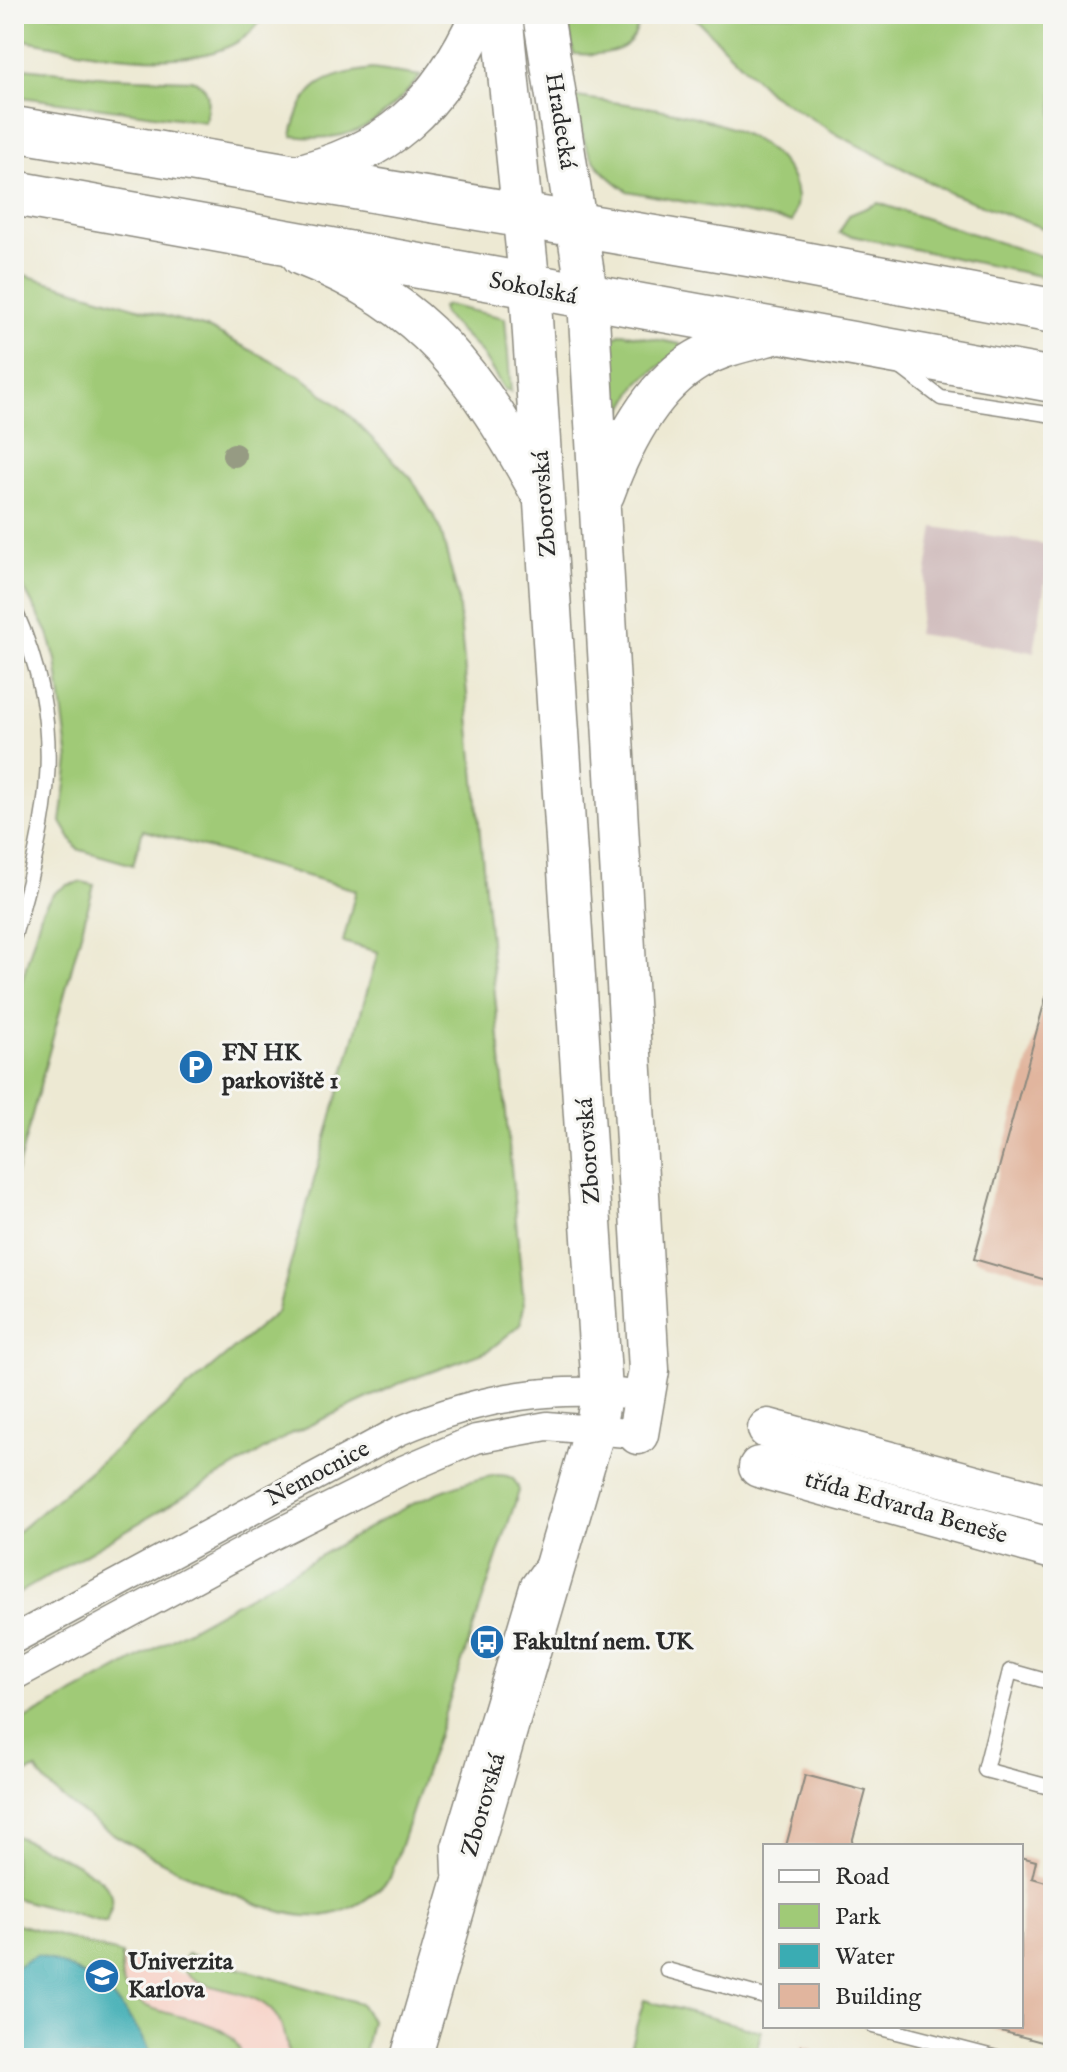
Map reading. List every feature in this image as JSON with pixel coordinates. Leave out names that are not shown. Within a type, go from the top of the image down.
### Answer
[{"type":"main road","points":[[24,129],[577,228],[766,257],[1053,311]]},
{"type":"main road","name":"Sokolská","points":[[14,193],[588,299],[1053,380]]},
{"type":"street","points":[[289,177],[351,160],[408,121],[439,88],[465,49],[481,14]]},
{"type":"street","name":"Hradecká","points":[[502,14],[524,218]]},
{"type":"street","name":"Hradecká","points":[[543,14],[577,228]]},
{"type":"street","name":"Zborovská","points":[[411,2058],[595,1429],[602,1391],[524,218]]},
{"type":"street","name":"Zborovská","points":[[577,228],[588,299],[648,1355],[647,1396],[638,1434]]},
{"type":"street","points":[[261,239],[345,272],[380,292],[433,334],[461,364],[501,422],[545,500]]},
{"type":"street","points":[[600,505],[624,446],[672,379],[697,360],[722,348],[779,333]]},
{"type":"street","name":"Nemocnice","points":[[14,1639],[399,1431],[491,1399],[549,1391],[602,1391],[647,1396]]},
{"type":"street","name":"Nemocnice","points":[[14,1676],[401,1471],[476,1439],[547,1426],[595,1429]]},
{"type":"street","points":[[595,1429],[638,1434]]},
{"type":"street","name":"třída Edvarda Beneše","points":[[1053,1506],[764,1448],[1053,1549]]},
{"type":"lane","points":[[876,349],[941,398],[1053,415]]},
{"type":"lane","points":[[14,608],[25,633],[48,728],[49,789],[37,856],[14,936]]},
{"type":"lane","points":[[1053,1683],[1010,1671],[985,1770],[1053,1788]]},
{"type":"lane","points":[[667,1970],[763,1996]]},
{"type":"lane","points":[[881,2028],[997,2058]]},
{"type":"shaded area","points":[[934,527],[1051,545],[1034,652],[917,634]]},
{"type":"shaded area","name":"Univerzita Karlova","points":[[14,1928],[366,2024],[356,2058],[14,2058]]},
{"type":"green space","points":[[14,14],[265,14],[245,37],[218,51],[185,57],[149,58],[76,50],[14,38]]},
{"type":"green space","points":[[566,14],[638,14],[637,27],[633,37],[619,49],[609,53],[574,54]]},
{"type":"green space","points":[[691,14],[1053,14],[1053,232],[950,193],[838,135],[770,93]]},
{"type":"green space","points":[[14,67],[107,77],[192,80],[206,91],[205,122],[14,96]]},
{"type":"green space","points":[[372,69],[421,76],[393,106],[365,127],[333,137],[292,136],[302,105],[317,86],[340,75]]},
{"type":"green space","points":[[576,97],[670,111],[740,132],[768,149],[788,170],[797,198],[792,222],[627,191],[602,170],[588,151]]},
{"type":"green space","points":[[878,203],[1053,260],[1053,279],[839,233],[849,215]]},
{"type":"green space","points":[[14,272],[210,329],[302,377],[346,412],[412,479],[440,527],[458,598],[524,1306],[520,1325],[488,1351],[398,1384],[291,1434],[14,1596],[14,1535],[277,1312],[378,952],[343,942],[356,890],[143,830],[133,865],[77,849],[61,822],[69,761],[56,660],[48,633],[14,569]]},
{"type":"green space","points":[[446,305],[505,318],[511,392],[504,389],[480,351],[444,315],[442,307]]},
{"type":"green space","points":[[622,333],[680,344],[683,349],[639,382],[618,419],[610,345],[612,338]]},
{"type":"green space","points":[[82,882],[94,885],[14,1182],[14,1009],[42,910],[53,894],[67,885]]},
{"type":"green space","points":[[497,1475],[512,1478],[519,1491],[390,1878],[362,1902],[329,1915],[305,1916],[242,1899],[118,1837],[53,1790],[36,1769],[20,1776],[14,1769],[14,1725],[397,1512],[446,1489]]},
{"type":"green space","points":[[14,1835],[82,1867],[105,1884],[112,1900],[106,1923],[14,1898]]},
{"type":"green space","name":"Univerzita Karlova","points":[[14,1923],[122,1954],[122,1979],[130,1995],[162,2012],[221,2030],[235,2041],[242,2058],[14,2058]]},
{"type":"green space","points":[[188,1954],[360,2003],[371,2021],[363,2058],[288,2058],[284,2030],[273,2012],[258,2001],[205,1984],[191,1976],[181,1964]]},
{"type":"green space","points":[[644,2000],[761,2031],[756,2058],[627,2058]]},
{"type":"water","points":[[36,1955],[76,1971],[107,1992],[132,2021],[154,2058],[14,2058],[14,1968]]},
{"type":"building","points":[[1053,975],[1053,1282],[974,1259]]},
{"type":"building","points":[[805,1775],[866,1791],[852,1844],[787,1844]]},
{"type":"building","points":[[1023,1858],[1036,1861],[1032,1878],[1053,1884],[1053,2045],[990,2028],[1023,2028]]},
{"type":"building","points":[[802,2046],[813,2049],[810,2058],[798,2058]]},
{"type":"place","name":"FN HK parkoviště 1","points":[[196,1067]]},
{"type":"place","name":"Fakultní nem. UK","points":[[487,1642]]},
{"type":"place","name":"Univerzita Karlova","points":[[102,1976]]}]
